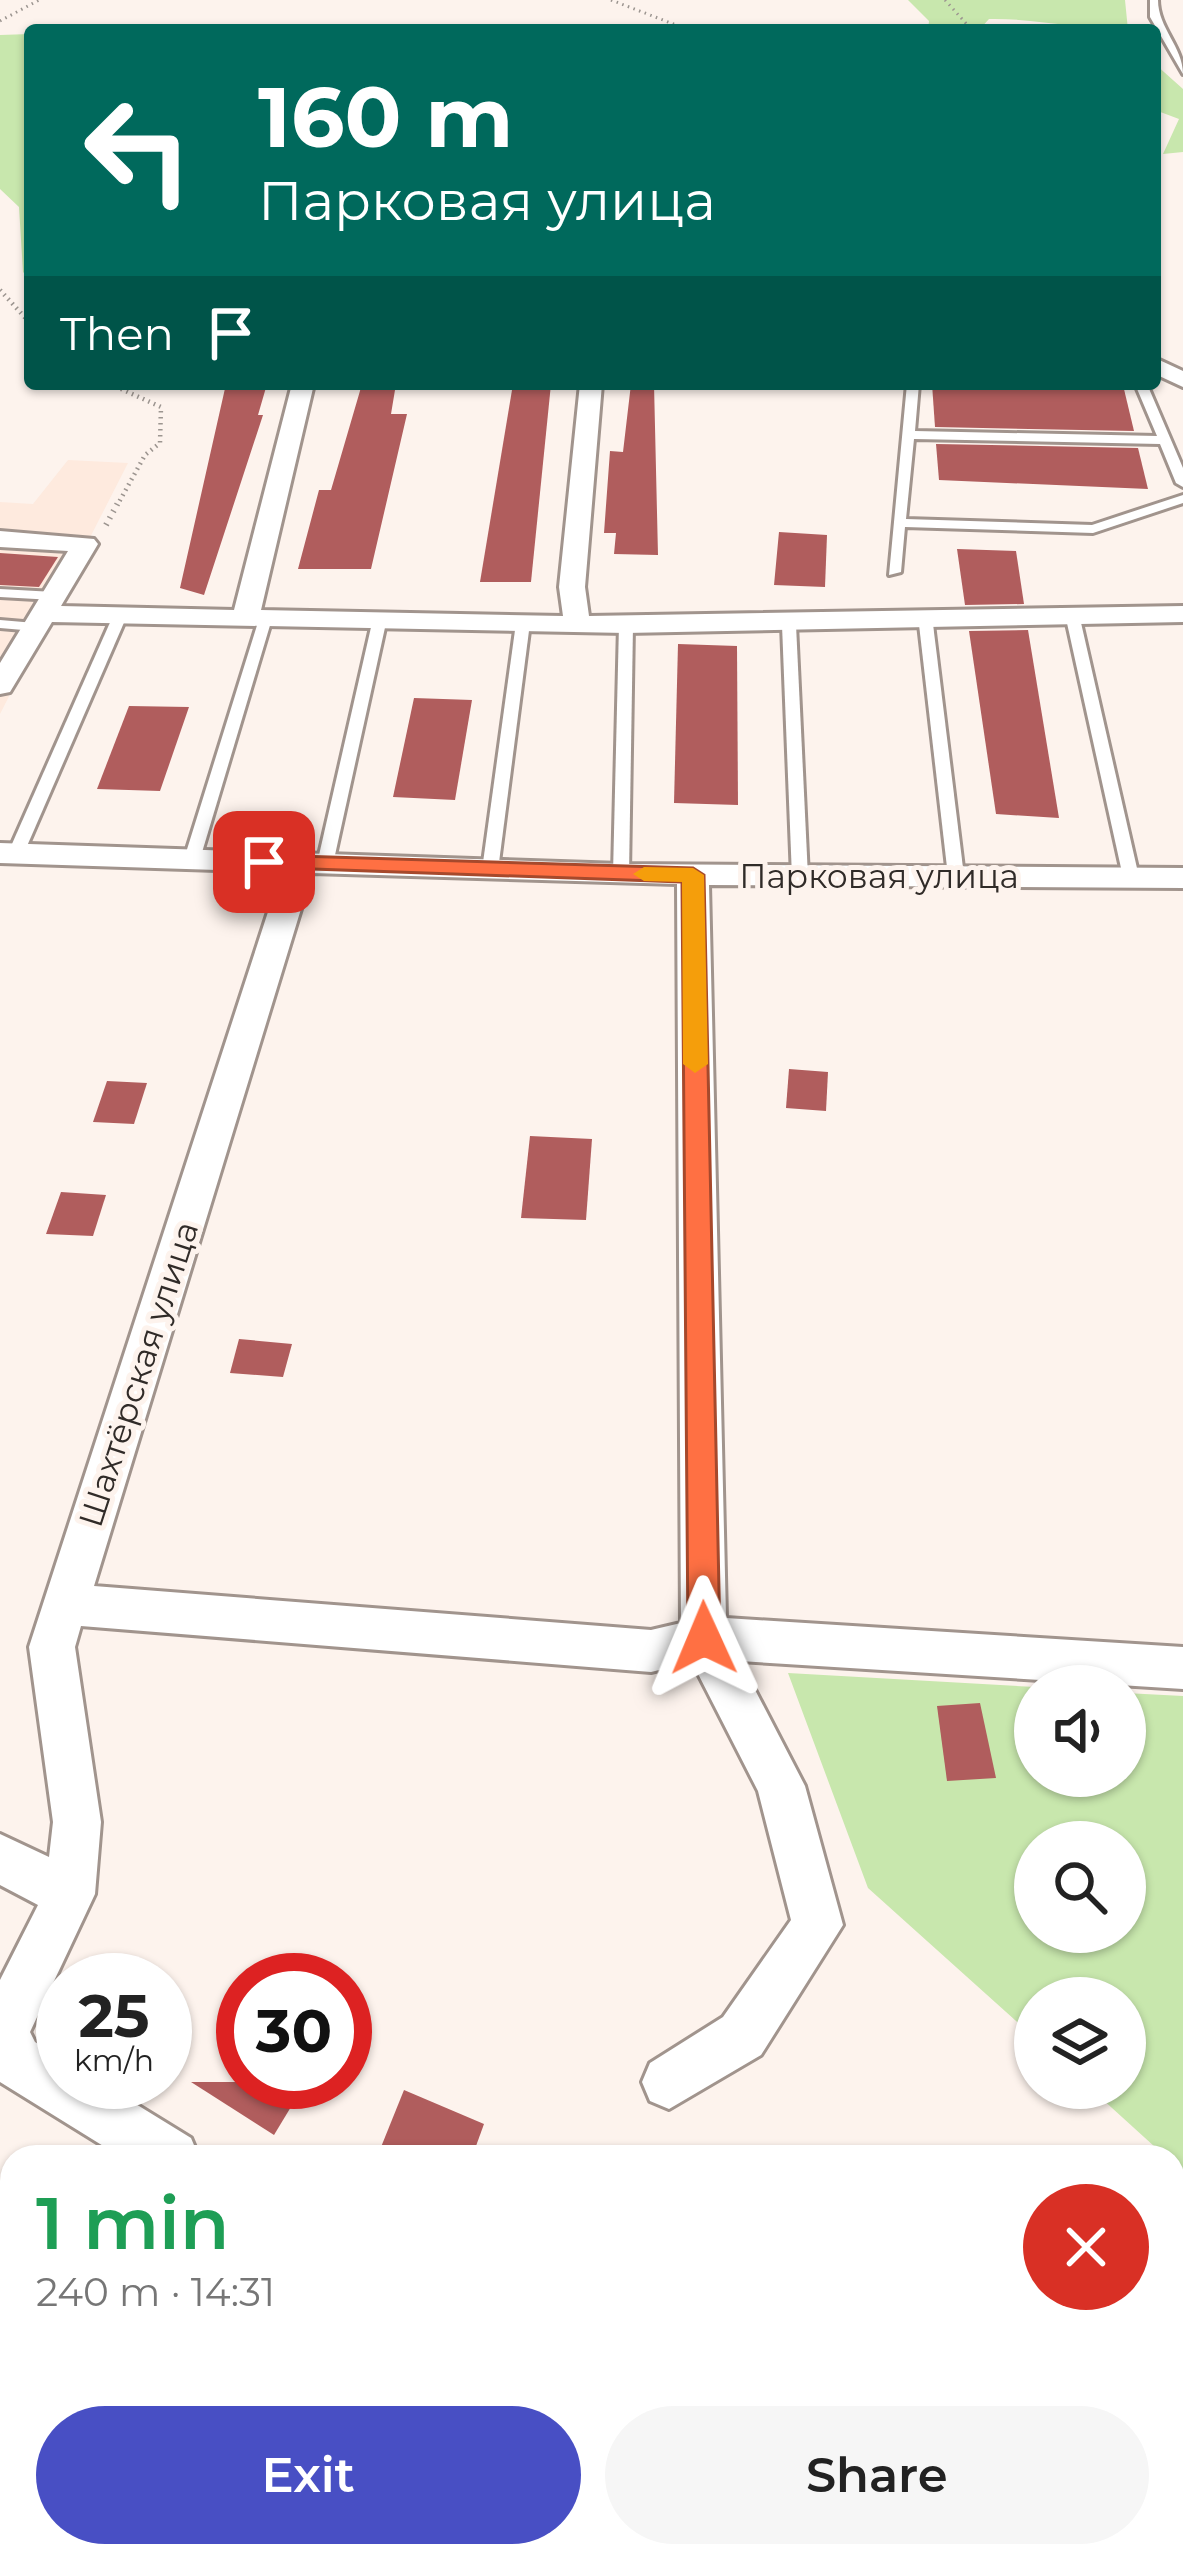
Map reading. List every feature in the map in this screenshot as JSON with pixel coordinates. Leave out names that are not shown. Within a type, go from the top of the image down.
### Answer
[{"type":"street","points":[[254,621],[302,390]]},
{"type":"street","points":[[577,623],[572,587],[590,390]]},
{"type":"street","points":[[0,539],[86,544],[2,678]]},
{"type":"street","points":[[44,612],[118,618],[626,625],[1183,614]]},
{"type":"street","name":"Парковая улица","points":[[8,853],[621,874],[1183,878]]},
{"type":"street","name":"Шахтёрская улица","points":[[152,2145],[16,2061],[2,2032],[70,1894],[77,1822],[52,1647],[312,864]]},
{"type":"street","points":[[669,2082],[742,2036],[818,1925],[781,1786],[704,1638],[693,875]]},
{"type":"street","points":[[65,1604],[650,1651],[704,1638],[1183,1668]]},
{"type":"street","points":[[0,1859],[70,1894]]},
{"type":"lane","points":[[1161,30],[1183,71]]},
{"type":"lane","points":[[894,572],[912,390]]},
{"type":"lane","points":[[1144,390],[1183,483]]},
{"type":"lane","points":[[908,435],[1165,440]]},
{"type":"lane","points":[[899,523],[1093,529],[1183,499]]},
{"type":"lane","points":[[0,592],[44,612]]},
{"type":"lane","points":[[0,624],[44,612]]},
{"type":"lane","points":[[1072,614],[1131,878]]},
{"type":"lane","points":[[925,616],[956,876]]},
{"type":"lane","points":[[8,853],[118,618]]},
{"type":"lane","points":[[192,859],[254,621]]},
{"type":"lane","points":[[312,864],[380,622]]},
{"type":"lane","points":[[490,870],[523,623]]},
{"type":"lane","points":[[621,874],[626,625]]},
{"type":"lane","points":[[789,625],[800,877]]},
{"type":"path","points":[[0,21],[39,0]]},
{"type":"path","points":[[611,0],[673,24]]},
{"type":"path","points":[[946,0],[968,24]]},
{"type":"path","points":[[0,290],[24,316]]},
{"type":"path","points":[[86,544],[97,542],[145,455],[160,442],[161,407],[123,390]]},
{"type":"shaded area","points":[[68,460],[128,463],[0,714],[0,502],[33,504]]},
{"type":"green space","points":[[908,0],[1125,0],[1127,24],[989,19],[984,24],[929,24]]},
{"type":"green space","points":[[24,34],[24,273],[19,207],[0,189],[0,35]]},
{"type":"green space","points":[[1161,69],[1183,89],[1183,152],[1163,154],[1179,119],[1161,112]]},
{"type":"green space","points":[[788,1673],[1014,1686],[1014,1797],[1146,1797],[1146,1694],[1183,1696],[1183,2145],[1153,2145],[1113,2109],[1146,2109],[1146,1977],[1014,1977],[1014,2019],[868,1888]]},
{"type":"building","points":[[225,390],[265,390],[258,415],[263,415],[204,595],[180,588]]},
{"type":"building","points":[[360,390],[395,390],[391,414],[407,414],[371,569],[298,569],[319,490],[331,490]]},
{"type":"building","points":[[512,390],[550,390],[531,582],[480,582]]},
{"type":"building","points":[[630,390],[654,390],[658,555],[614,554],[616,533],[604,533],[610,451],[623,452]]},
{"type":"building","points":[[932,390],[1124,390],[1134,431],[935,427]]},
{"type":"building","points":[[936,444],[1138,448],[1148,489],[939,480]]},
{"type":"building","points":[[779,532],[827,535],[825,587],[774,585]]},
{"type":"building","points":[[957,549],[1016,551],[1024,604],[965,605]]},
{"type":"building","points":[[0,553],[58,557],[39,587],[0,585]]},
{"type":"building","points":[[1028,630],[1059,818],[996,814],[969,631]]},
{"type":"building","points":[[678,644],[737,646],[738,805],[674,803]]},
{"type":"building","points":[[414,698],[472,700],[455,800],[393,797]]},
{"type":"building","points":[[129,706],[189,707],[160,791],[97,789]]},
{"type":"building","points":[[789,1069],[828,1072],[826,1111],[786,1108]]},
{"type":"building","points":[[107,1081],[147,1083],[134,1124],[93,1122]]},
{"type":"building","points":[[530,1136],[592,1139],[586,1220],[521,1218]]},
{"type":"building","points":[[61,1192],[106,1195],[93,1236],[46,1234]]},
{"type":"building","points":[[239,1339],[292,1344],[283,1377],[230,1373]]},
{"type":"building","points":[[980,1703],[996,1778],[947,1781],[937,1706]]},
{"type":"building","points":[[192,2082],[216,2082],[216,2098],[192,2083]]},
{"type":"building","points":[[404,2090],[484,2124],[476,2145],[382,2145]]},
{"type":"building","points":[[233,2109],[290,2109],[274,2135]]},
{"type":"slow traffic","points":[[644,874],[693,875],[695,1064]]},
{"type":"route","points":[[264,862],[693,875],[704,1638]]}]
